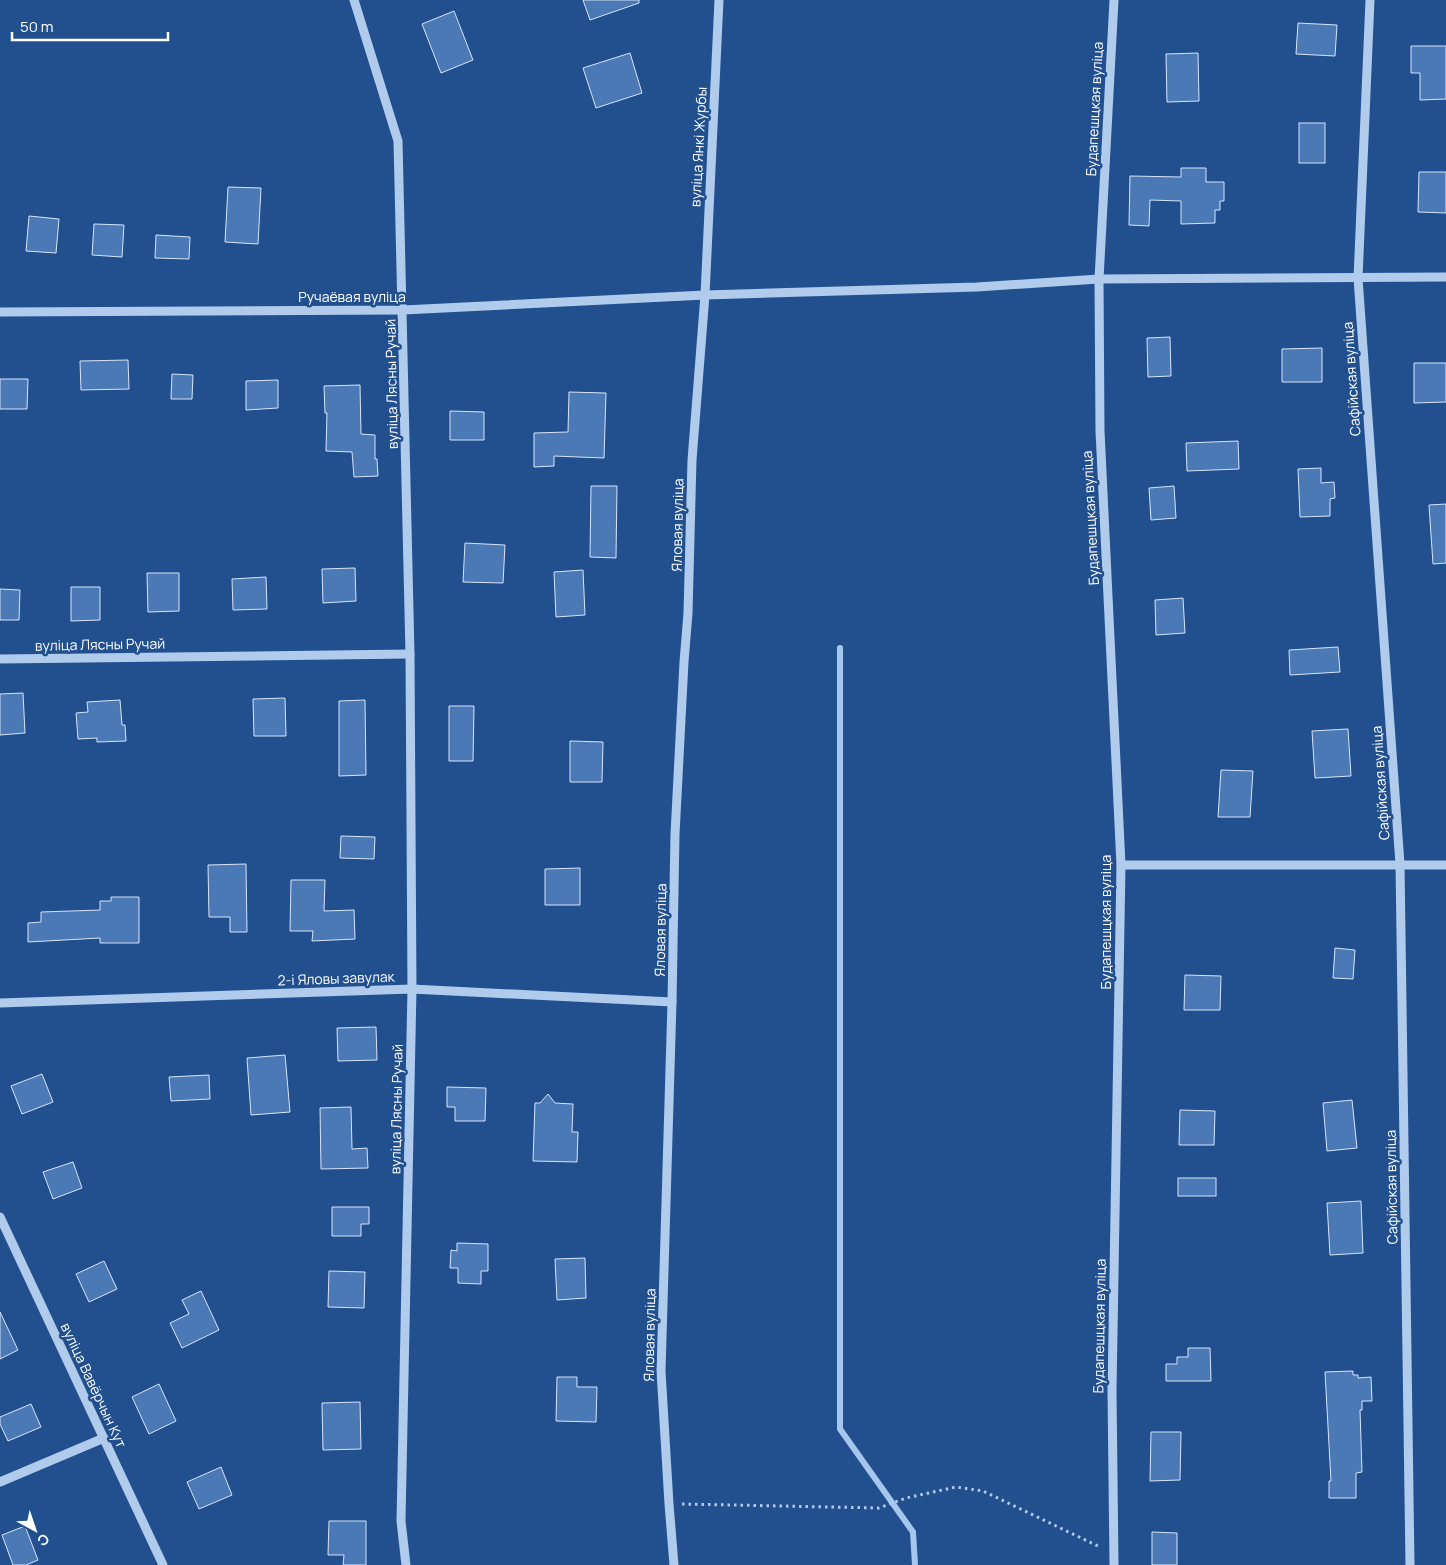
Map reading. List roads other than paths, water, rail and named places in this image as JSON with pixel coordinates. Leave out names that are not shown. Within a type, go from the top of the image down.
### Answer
[{"type":"street","name":"вуліца Лясны Ручай","points":[[354,0],[398,141],[410,654],[412,989],[401,1521],[406,1565]]},
{"type":"street","name":"вуліца Янкі Журбы","points":[[705,295],[719,0]]},
{"type":"street","name":"Будапешцкая вуліца","points":[[1114,0],[1099,279],[1100,431],[1121,865],[1112,1391],[1114,1565]]},
{"type":"street","name":"Сафійская вуліца","points":[[1370,0],[1358,278],[1400,864],[1410,1565]]},
{"type":"street","points":[[1099,279],[1446,277]]},
{"type":"street","name":"Ручаёвая вуліца","points":[[0,312],[403,310],[705,295],[977,287],[1099,279]]},
{"type":"street","name":"Яловая вуліца","points":[[674,1565],[661,1371],[675,834],[688,613],[692,460],[705,295]]},
{"type":"street","name":"вуліца Лясны Ручай","points":[[0,659],[410,654]]},
{"type":"street","points":[[1121,865],[1446,865]]},
{"type":"street","name":"2-і Яловы завулак","points":[[0,1003],[412,989],[672,1002]]},
{"type":"street","name":"вуліца Вавёрчын Кут","points":[[0,1217],[162,1565]]},
{"type":"street","points":[[0,1482],[104,1438]]},
{"type":"waterway","points":[[840,648],[840,1429],[913,1532],[915,1565]]}]
